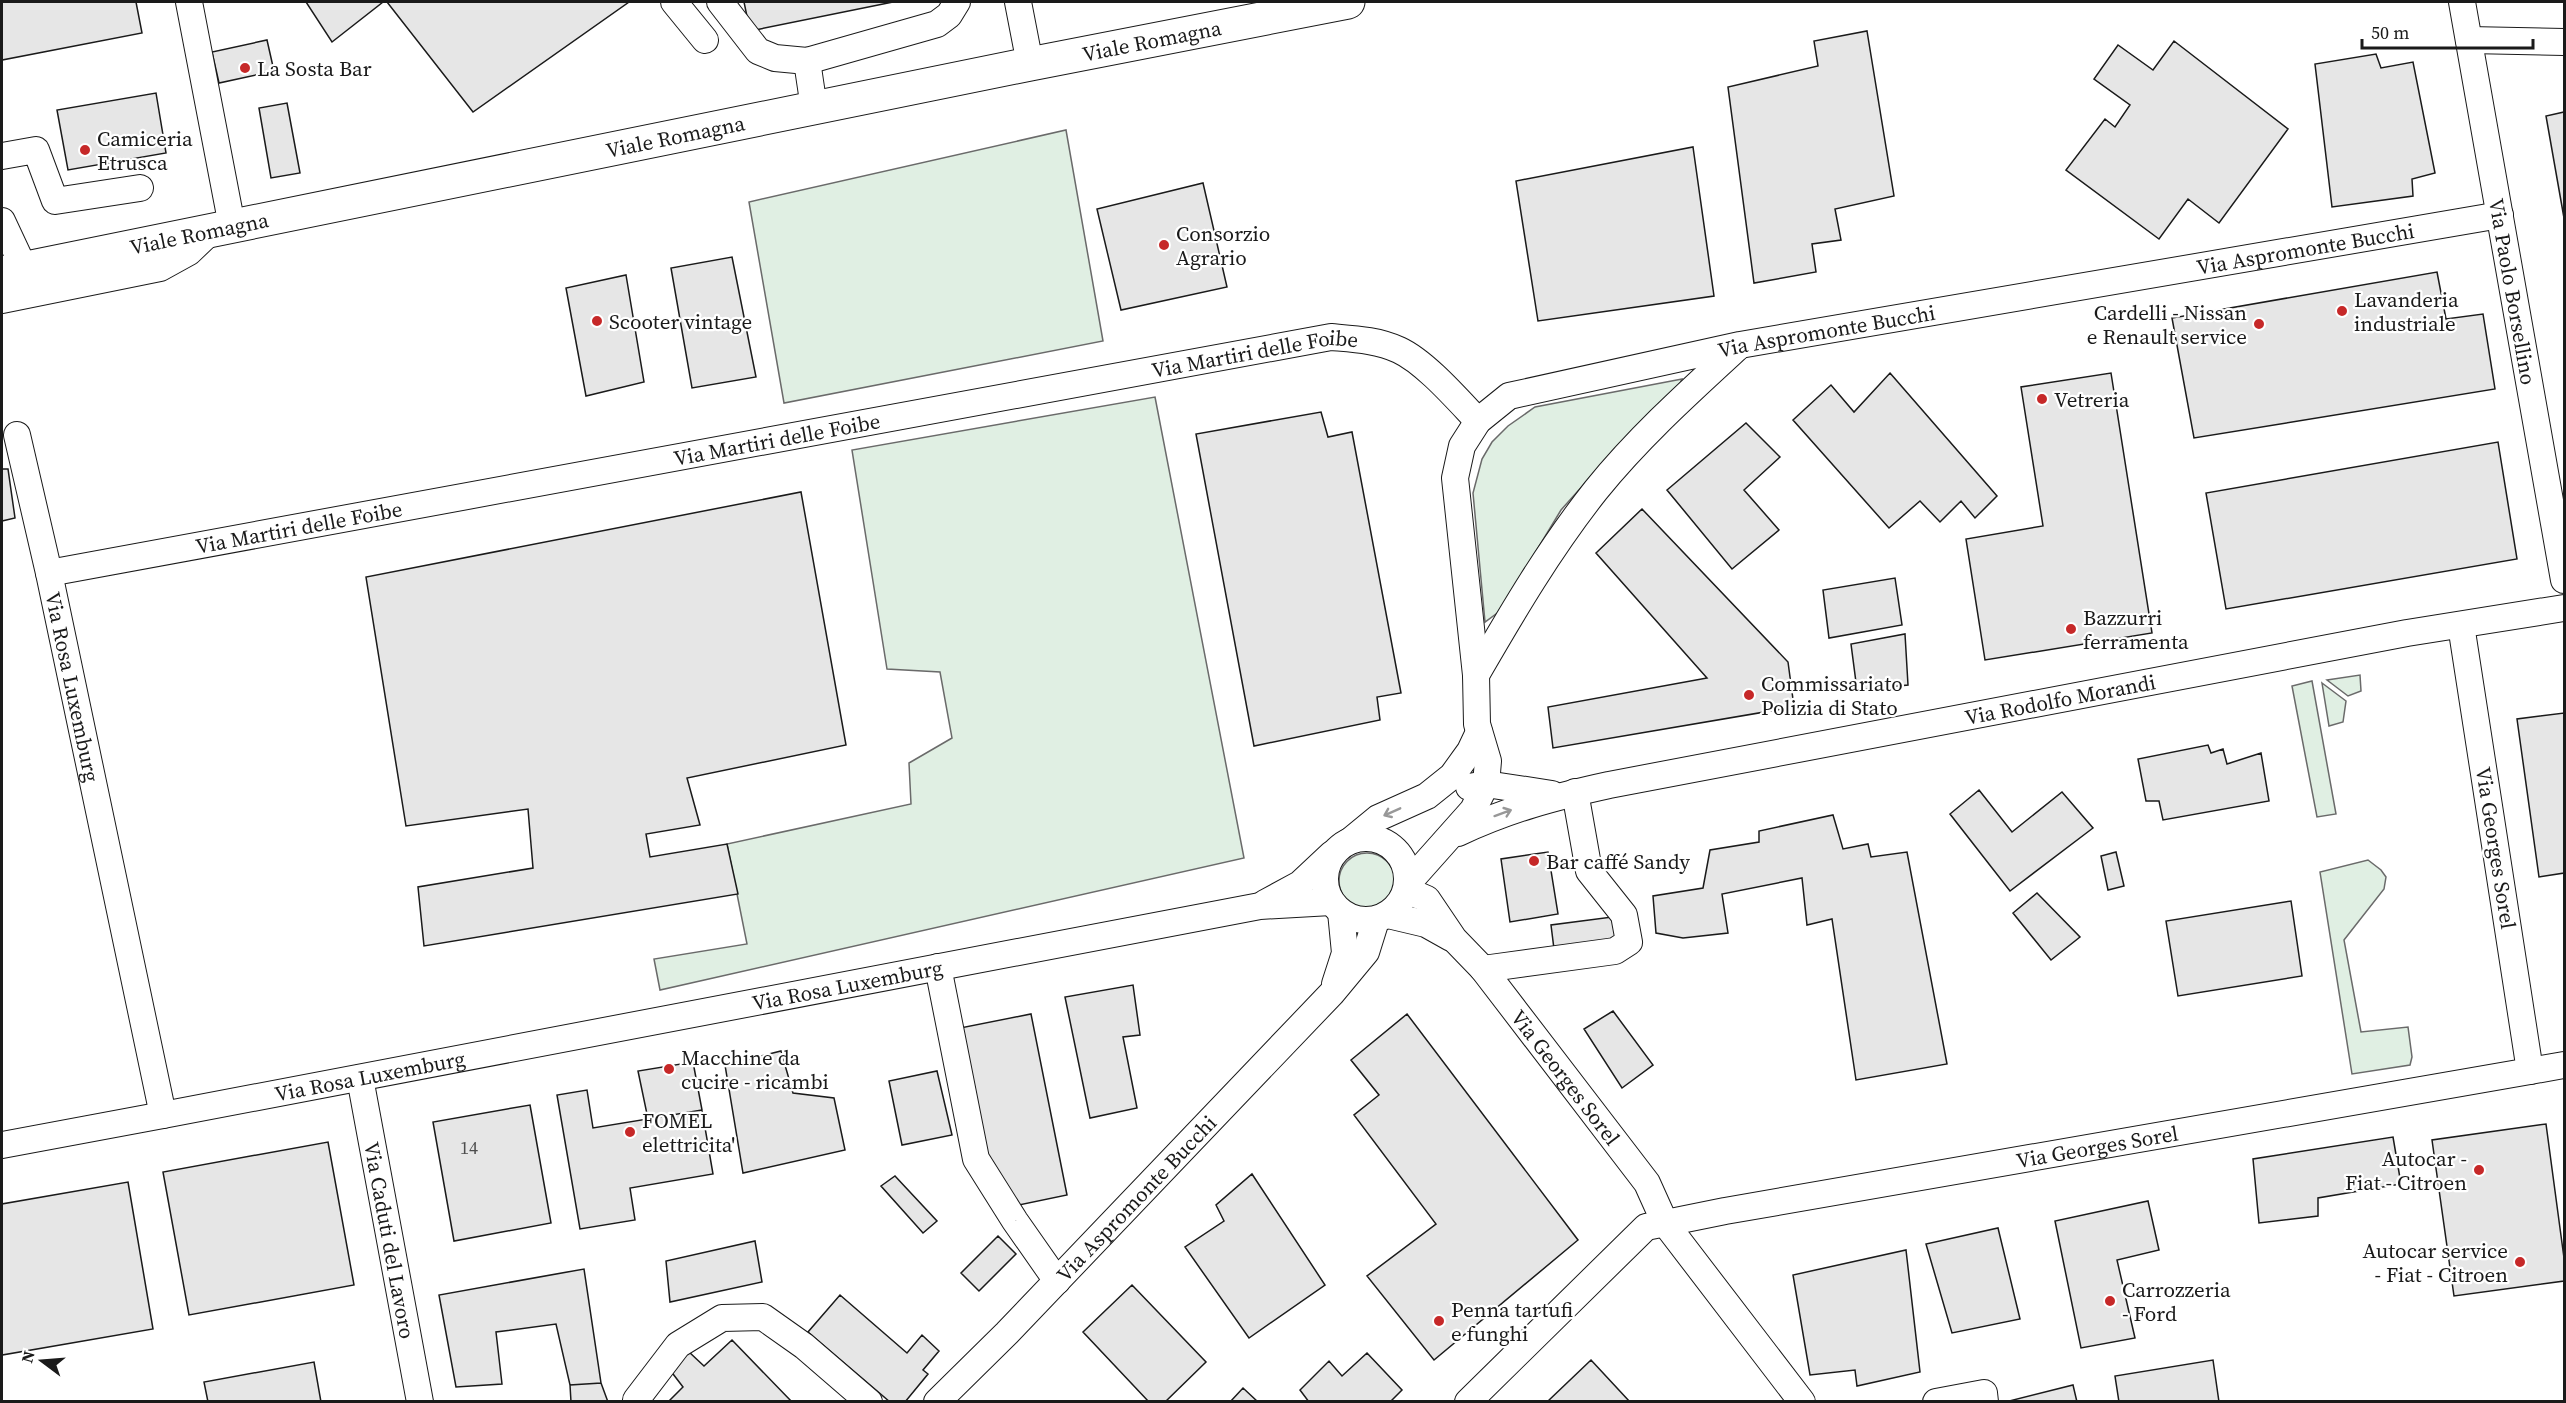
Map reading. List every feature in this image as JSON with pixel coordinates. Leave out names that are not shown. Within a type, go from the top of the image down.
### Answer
[{"type":"main road","name":"Viale Romagna","points":[[13,271],[1313,5],[1348,2]]},
{"type":"street","points":[[2,300],[160,268],[189,252],[222,228],[189,2]]},
{"type":"street","points":[[674,2],[705,40]]},
{"type":"street","points":[[720,2],[758,51],[775,58],[807,62],[937,24],[949,15],[957,2]]},
{"type":"street","points":[[1018,2],[1030,63]]},
{"type":"street","name":"Via Paolo Borsellino","points":[[2462,2],[2565,580]]},
{"type":"street","points":[[2469,40],[2565,42]]},
{"type":"street","points":[[807,62],[814,108]]},
{"type":"street","points":[[2,156],[36,150],[55,201],[140,188]]},
{"type":"street","name":"Via Aspromonte Bucchi","points":[[937,1401],[1057,1281],[1332,993],[1366,952],[1382,917],[1396,908],[1407,886],[1473,810],[1487,772],[1479,732],[1476,675],[1455,478],[1462,446],[1478,421],[1509,396],[1740,345],[2500,216]]},
{"type":"street","points":[[2,222],[13,271]]},
{"type":"street","name":"Via Martiri delle Foibe","points":[[49,573],[1331,337],[1367,340],[1400,350],[1441,381],[1478,421]]},
{"type":"street","points":[[1476,675],[1522,596],[1560,538],[1598,489],[1650,430],[1740,345]]},
{"type":"street","name":"Via Rosa Luxemburg","points":[[17,435],[49,573],[163,1115],[1260,906],[1336,907]]},
{"type":"street","name":"Via Rodolfo Morandi","points":[[1450,837],[1499,814],[1566,794],[2462,625],[2565,608]]},
{"type":"street","name":"Via Georges Sorel","points":[[2462,625],[2530,1071]]},
{"type":"street","name":"Via Aspromonte Bucchi","points":[[1427,796],[1452,776],[1470,751],[1479,732]]},
{"type":"street","name":"Via Aspromonte Bucchi","points":[[1332,993],[1345,953],[1336,907],[1326,890],[1325,876],[1328,862],[1343,846],[1378,818],[1487,772]]},
{"type":"street","name":"Via Rodolfo Morandi","points":[[1487,772],[1521,789],[1566,794]]},
{"type":"street","points":[[1483,969],[1615,951],[1629,942],[1624,915],[1589,871],[1566,794]]},
{"type":"street","points":[[1343,846],[1364,838],[1378,839],[1390,845],[1400,856],[1406,868],[1407,886]]},
{"type":"street","name":"Via Rosa Luxemburg","points":[[1260,906],[1300,884],[1343,846]]},
{"type":"street","name":"Via Georges Sorel","points":[[1407,886],[1426,899],[1454,939],[1483,969],[1647,1183],[1665,1223],[1802,1401]]},
{"type":"street","points":[[1336,907],[1358,920],[1382,917]]},
{"type":"street","name":"Via Georges Sorel","points":[[1382,917],[1426,924],[1454,939]]},
{"type":"street","points":[[938,967],[976,1159],[1015,1221],[1057,1281]]},
{"type":"street","name":"Via Georges Sorel","points":[[1468,1401],[1646,1227],[2565,1065]]},
{"type":"street","name":"Via Caduti del Lavoro","points":[[360,1078],[420,1401]]},
{"type":"street","points":[[2,1145],[163,1115]]},
{"type":"street","points":[[636,1400],[678,1345],[722,1318],[763,1317],[804,1346],[869,1401]]},
{"type":"street","points":[[1936,1401],[1984,1394],[1985,1401]]},
{"type":"green space","points":[[1066,130],[1103,341],[784,403],[749,202]]},
{"type":"green space","points":[[1682,379],[1677,391],[1620,444],[1561,510],[1500,611],[1485,622],[1473,493],[1482,459],[1492,442],[1508,426],[1535,407]]},
{"type":"green space","points":[[1155,397],[1244,858],[660,990],[654,959],[747,944],[727,844],[911,804],[909,763],[952,738],[940,672],[887,669],[852,450]]},
{"type":"green space","points":[[2360,675],[2361,691],[2348,696],[2327,680]]},
{"type":"green space","points":[[2312,681],[2336,814],[2317,817],[2292,686]]},
{"type":"green space","points":[[2322,683],[2346,701],[2343,722],[2329,726]]},
{"type":"green space","points":[[1367,853],[1378,855],[1387,861],[1393,870],[1395,881],[1393,892],[1387,901],[1378,907],[1367,909],[1356,907],[1347,901],[1341,892],[1339,881],[1341,870],[1347,861],[1356,855]]},
{"type":"green space","points":[[2368,860],[2386,877],[2384,889],[2344,940],[2361,1032],[2408,1027],[2412,1057],[2410,1065],[2352,1074],[2320,872]]},
{"type":"building","points":[[2,2],[136,2],[142,33],[2,60]]},
{"type":"building","points":[[306,2],[383,2],[332,42]]},
{"type":"building","points":[[387,2],[629,2],[473,112]]},
{"type":"building","points":[[744,2],[893,2],[750,31]]},
{"type":"building","points":[[1867,31],[1894,196],[1835,209],[1841,240],[1812,244],[1816,272],[1754,283],[1728,87],[1818,66],[1814,41]]},
{"type":"building","points":[[267,40],[274,71],[219,83],[212,52]]},
{"type":"building","points":[[2174,41],[2288,129],[2219,223],[2188,199],[2159,239],[2066,170],[2105,119],[2115,127],[2130,105],[2094,79],[2118,45],[2153,70]]},
{"type":"building","points":[[2376,54],[2381,68],[2413,62],[2435,173],[2412,179],[2413,196],[2332,207],[2315,64]]},
{"type":"building","points":[[156,93],[166,153],[68,170],[57,110]]},
{"type":"building","points":[[287,103],[300,173],[271,178],[259,108]]},
{"type":"building","points":[[2564,112],[2564,218],[2546,116]]},
{"type":"building","points":[[1693,147],[1714,296],[1538,321],[1516,181]]},
{"type":"building","points":[[1203,183],[1227,287],[1121,310],[1097,209]]},
{"type":"building","points":[[732,257],[756,377],[692,388],[671,268]]},
{"type":"building","points":[[2437,272],[2446,319],[2483,314],[2495,389],[2194,438],[2172,318]]},
{"type":"building","points":[[626,275],[644,382],[586,396],[566,288]]},
{"type":"building","points":[[1890,373],[1997,496],[1975,518],[1961,501],[1940,522],[1920,501],[1889,528],[1793,420],[1831,385],[1854,412]]},
{"type":"building","points":[[2111,373],[2152,633],[1985,660],[1966,539],[2043,526],[2021,387]]},
{"type":"building","points":[[1321,412],[1328,437],[1352,432],[1401,693],[1377,697],[1380,720],[1254,746],[1196,434]]},
{"type":"building","points":[[1746,423],[1780,457],[1744,490],[1779,530],[1732,569],[1667,490]]},
{"type":"building","points":[[2498,442],[2517,559],[2226,609],[2206,493]]},
{"type":"building","points":[[2,469],[8,469],[15,518],[2,521]]},
{"type":"building","points":[[801,492],[846,745],[687,778],[700,825],[646,834],[650,857],[727,844],[738,894],[424,946],[418,887],[533,868],[528,809],[406,826],[366,577]]},
{"type":"building","points":[[1642,509],[1788,662],[1794,707],[1553,748],[1548,707],[1707,678],[1596,553]]},
{"type":"building","points":[[1895,578],[1902,625],[1829,638],[1823,590]]},
{"type":"building","points":[[1905,634],[1908,685],[1857,690],[1851,644]]},
{"type":"building","points":[[2564,713],[2564,873],[2539,877],[2517,719]]},
{"type":"building","points":[[2208,745],[2211,753],[2223,749],[2227,764],[2261,753],[2269,801],[2163,820],[2159,801],[2146,801],[2138,759]]},
{"type":"building","points":[[1979,790],[2012,832],[2062,792],[2093,828],[2010,891],[1950,814]]},
{"type":"building","points":[[1833,815],[1843,849],[1868,844],[1871,857],[1907,852],[1947,1064],[1856,1080],[1832,919],[1807,925],[1802,878],[1722,894],[1728,933],[1683,938],[1656,933],[1653,896],[1703,888],[1710,850],[1759,842],[1759,831]]},
{"type":"building","points":[[1548,852],[1558,914],[1510,922],[1501,859]]},
{"type":"building","points":[[2116,852],[2124,886],[2108,890],[2101,856]]},
{"type":"building","points":[[2037,893],[2080,937],[2051,960],[2013,913]]},
{"type":"building","points":[[2291,901],[2302,976],[2178,996],[2166,921]]},
{"type":"building","points":[[1612,917],[1616,938],[1554,949],[1551,925]]},
{"type":"building","points":[[1133,985],[1140,1035],[1123,1037],[1137,1108],[1090,1118],[1065,997]]},
{"type":"building","points":[[1613,1011],[1653,1065],[1622,1088],[1584,1029]]},
{"type":"building","points":[[1031,1014],[1067,1195],[1019,1205],[983,1158],[955,1029]]},
{"type":"building","points":[[1407,1014],[1578,1240],[1434,1360],[1367,1276],[1436,1224],[1354,1115],[1379,1095],[1351,1060]]},
{"type":"building","points":[[781,1051],[793,1093],[834,1098],[845,1150],[743,1173],[725,1065]]},
{"type":"building","points":[[693,1062],[702,1110],[648,1119],[638,1071]]},
{"type":"building","points":[[937,1071],[952,1135],[902,1145],[889,1081]]},
{"type":"building","points":[[587,1090],[593,1128],[702,1110],[713,1174],[630,1188],[635,1220],[580,1229],[557,1095]]},
{"type":"building","points":[[530,1105],[551,1223],[454,1241],[433,1122]]},
{"type":"building","points":[[2546,1124],[2564,1258],[2564,1281],[2454,1296],[2432,1140]]},
{"type":"building","points":[[2393,1137],[2401,1184],[2318,1198],[2318,1216],[2259,1223],[2253,1159]]},
{"type":"building","points":[[328,1142],[354,1285],[189,1315],[163,1172]]},
{"type":"building","points":[[1252,1174],[1325,1285],[1249,1338],[1185,1247],[1224,1221],[1216,1205]]},
{"type":"building","points":[[895,1176],[937,1221],[923,1233],[881,1186]]},
{"type":"building","points":[[128,1182],[153,1329],[2,1355],[2,1204]]},
{"type":"building","points":[[2148,1201],[2159,1250],[2117,1260],[2135,1338],[2081,1348],[2055,1221]]},
{"type":"building","points":[[1998,1228],[2020,1319],[1952,1333],[1926,1244]]},
{"type":"building","points":[[998,1236],[1016,1254],[979,1291],[961,1273]]},
{"type":"building","points":[[755,1241],[762,1282],[670,1302],[666,1261]]},
{"type":"building","points":[[1906,1250],[1920,1372],[1857,1386],[1855,1370],[1810,1375],[1793,1275]]},
{"type":"building","points":[[584,1269],[601,1383],[570,1385],[556,1324],[496,1332],[502,1384],[456,1387],[439,1295]]},
{"type":"building","points":[[1132,1285],[1206,1362],[1165,1402],[1149,1402],[1083,1332]]},
{"type":"building","points":[[840,1295],[907,1353],[922,1335],[939,1351],[923,1370],[928,1374],[905,1402],[890,1402],[808,1332]]},
{"type":"building","points":[[732,1340],[792,1402],[668,1402],[683,1387],[670,1370],[689,1352],[704,1366]]},
{"type":"building","points":[[1367,1353],[1402,1390],[1390,1402],[1309,1402],[1300,1390],[1329,1361],[1342,1376]]},
{"type":"building","points":[[1591,1360],[1630,1402],[1547,1402]]},
{"type":"building","points":[[2213,1360],[2219,1402],[2119,1402],[2115,1376]]},
{"type":"building","points":[[314,1362],[321,1402],[208,1402],[204,1382]]},
{"type":"building","points":[[601,1383],[608,1402],[571,1402],[570,1385]]},
{"type":"building","points":[[2073,1385],[2077,1402],[2009,1402],[2009,1401]]},
{"type":"building","points":[[1243,1388],[1258,1402],[1230,1402]]},
{"type":"place","name":"La Sosta Bar","points":[[245,68]]},
{"type":"place","name":"Camiceria Etrusca","points":[[85,150]]},
{"type":"place","name":"Consorzio Agrario","points":[[1164,245]]},
{"type":"place","name":"Lavanderia industriale","points":[[2342,311]]},
{"type":"place","name":"Scooter vintage","points":[[597,321]]},
{"type":"place","name":"Cardelli - Nissan e Renault service","points":[[2259,324]]},
{"type":"place","name":"Vetreria","points":[[2042,399]]},
{"type":"place","name":"Bazzurri ferramenta","points":[[2071,629]]},
{"type":"place","name":"Commissariato Polizia di Stato","points":[[1749,695]]},
{"type":"place","name":"Bar caffé Sandy","points":[[1534,861]]},
{"type":"place","name":"Macchine da cucire - ricambi","points":[[669,1069]]},
{"type":"place","name":"FOMEL elettricita'","points":[[630,1132]]},
{"type":"place","name":"Autocar - Fiat - Citroen","points":[[2479,1170]]},
{"type":"place","name":"Autocar service - Fiat - Citroen","points":[[2520,1262]]},
{"type":"place","name":"Carrozzeria - Ford","points":[[2110,1301]]},
{"type":"place","name":"Penna tartufi e funghi","points":[[1439,1321]]}]
